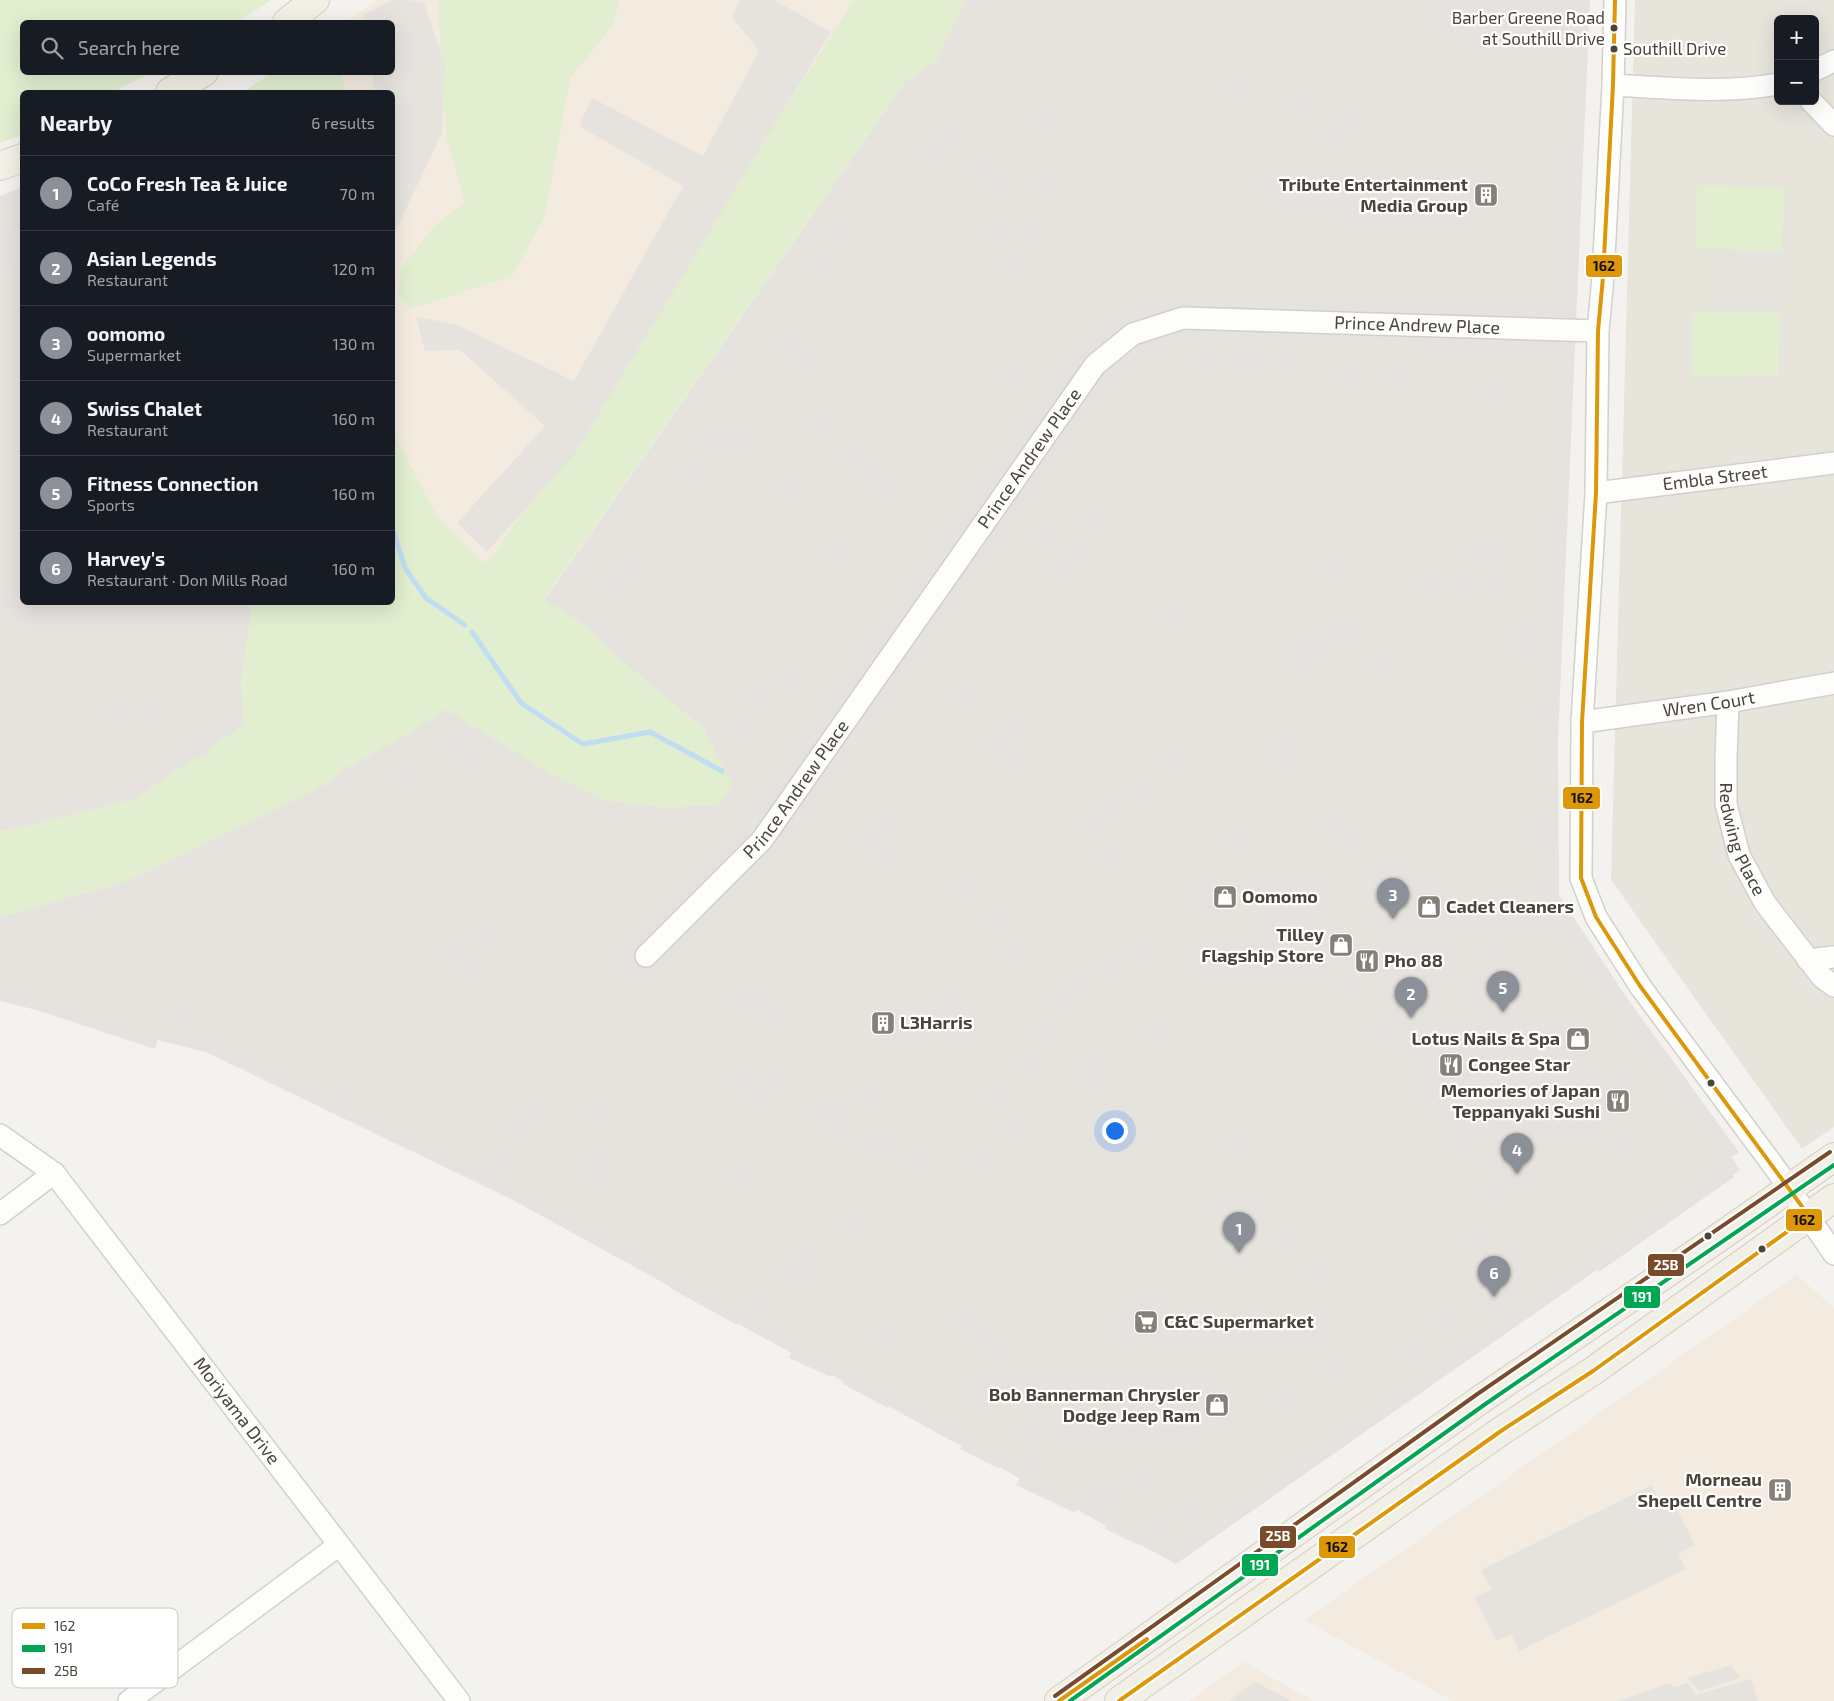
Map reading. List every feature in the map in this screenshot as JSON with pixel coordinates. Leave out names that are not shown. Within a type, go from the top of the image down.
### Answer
[{"type":"main road","points":[[290,20],[315,0]]},
{"type":"main road","points":[[173,90],[199,75]]},
{"type":"main road","points":[[0,166],[20,159]]},
{"type":"main road","points":[[1059,1701],[1480,1400],[1834,1157]]},
{"type":"main road","points":[[1118,1701],[1477,1448],[1601,1365],[1834,1198]]},
{"type":"street","points":[[1615,0],[1604,277],[1598,332],[1596,493],[1582,722],[1581,878],[1596,917],[1640,986],[1790,1189],[1834,1254]]},
{"type":"street","points":[[1819,68],[1834,61]]},
{"type":"street","points":[[1613,85],[1691,90],[1730,90],[1774,84]]},
{"type":"street","points":[[1815,105],[1834,125]]},
{"type":"street","name":"Prince Andrew Place","points":[[646,956],[762,840],[1095,365],[1132,334],[1182,318],[1598,332]]},
{"type":"street","name":"Embla Street","points":[[1596,493],[1834,462]]},
{"type":"street","name":"Wren Court","points":[[1582,722],[1728,702],[1834,683]]},
{"type":"street","name":"Redwing Place","points":[[1728,702],[1726,804],[1740,855],[1765,904],[1822,977],[1834,986]]},
{"type":"street","points":[[1808,960],[1834,957]]},
{"type":"street","name":"Moriyama Drive","points":[[0,1136],[54,1173],[459,1701]]},
{"type":"street","points":[[0,1214],[54,1173]]},
{"type":"street","points":[[178,1665],[339,1545]]},
{"type":"street","points":[[129,1701],[146,1688]]},
{"type":"shaded area","points":[[376,0],[853,0],[494,555],[483,563],[437,516],[395,437],[395,90],[345,90],[342,75],[395,75],[395,20],[349,20]]},
{"type":"shaded area","points":[[391,0],[409,0],[424,3],[445,65],[442,133],[396,230],[395,90],[375,90],[372,75],[395,75],[395,20],[364,20],[363,15]]},
{"type":"shaded area","points":[[740,0],[774,0],[831,32],[574,455],[487,552],[457,523],[545,426],[460,350],[425,351],[416,317],[455,324],[574,381],[683,186],[579,126],[592,98],[703,156],[759,51],[732,17]]},
{"type":"shaded area","points":[[965,0],[1590,0],[1558,739],[1559,895],[1740,1170],[1176,1564],[509,1198],[206,1052],[0,1001],[0,917],[124,882],[310,793],[442,712],[547,596],[905,82],[936,61]]},
{"type":"shaded area","points":[[1635,0],[1834,0],[1834,1127],[1802,1149],[1611,880]]},
{"type":"shaded area","points":[[932,80],[1243,80],[1248,118],[1047,109],[1039,246],[965,144]]},
{"type":"shaded area","points":[[908,84],[1076,304],[1005,383],[1014,401],[977,424],[948,386],[1050,305],[934,150],[834,226],[845,247],[803,280],[842,344],[805,375],[792,298],[806,241],[880,118]]},
{"type":"shaded area","points":[[1396,86],[1556,88],[1556,128],[1396,126]]},
{"type":"shaded area","points":[[1262,102],[1347,104],[1346,140],[1280,139],[1278,278],[1259,277]]},
{"type":"shaded area","points":[[20,188],[20,605],[253,605],[241,682],[244,725],[135,799],[11,830],[0,831],[0,196]]},
{"type":"shaded area","points":[[20,231],[20,268],[2,273],[5,288],[0,289],[0,236]]},
{"type":"shaded area","points":[[1723,254],[1780,255],[1781,308],[1723,307]]},
{"type":"shaded area","points":[[765,294],[805,395],[915,561],[893,589],[818,528],[830,513],[722,435],[672,507],[690,521],[660,564],[636,549],[590,616],[552,593]]},
{"type":"shaded area","points":[[1166,354],[1308,358],[1310,392],[1281,391],[1276,436],[1269,436],[1270,509],[1265,513],[1264,521],[1266,526],[1278,527],[1277,568],[1379,572],[1380,601],[1240,705],[1058,469],[1126,377],[1144,363]]},
{"type":"shaded area","points":[[1339,368],[1504,371],[1504,399],[1339,397]]},
{"type":"shaded area","points":[[847,403],[938,525],[922,537],[830,415]]},
{"type":"shaded area","points":[[1046,496],[1088,554],[1071,566],[1028,508]]},
{"type":"shaded area","points":[[1437,547],[1495,549],[1494,564],[1437,563]]},
{"type":"shaded area","points":[[1426,581],[1519,584],[1519,600],[1426,598]]},
{"type":"shaded area","points":[[1417,586],[1424,597],[1384,625],[1376,614]]},
{"type":"shaded area","points":[[940,619],[1081,810],[1058,827],[917,636]]},
{"type":"shaded area","points":[[1532,619],[1553,649],[1542,657],[1520,627]]},
{"type":"shaded area","points":[[1359,625],[1388,664],[1279,746],[1388,891],[1316,945],[1229,829],[1140,896],[1088,827]]},
{"type":"shaded area","points":[[775,667],[809,690],[771,749],[736,726]]},
{"type":"shaded area","points":[[1539,678],[1556,678],[1553,755],[1537,755]]},
{"type":"shaded area","points":[[200,704],[209,754],[122,779],[115,717]]},
{"type":"shaded area","points":[[446,714],[470,759],[414,789],[399,764],[349,791],[339,772]]},
{"type":"shaded area","points":[[600,798],[649,875],[638,882],[589,805]]},
{"type":"shaded area","points":[[893,815],[960,900],[973,890],[1042,983],[1066,999],[1155,935],[1199,992],[1114,1056],[882,871],[893,866],[870,833]]},
{"type":"shaded area","points":[[1551,819],[1546,902],[1581,948],[1571,955],[1588,977],[1598,970],[1604,980],[1611,976],[1739,1152],[1724,1163],[1734,1177],[1599,1272],[1590,1260],[1550,1287],[1501,1249],[1476,1264],[1487,1281],[1465,1297],[1461,1292],[1448,1301],[1454,1315],[1429,1331],[1421,1319],[1412,1325],[1426,1354],[1408,1364],[1418,1379],[1216,1494],[1209,1482],[1201,1486],[1209,1499],[1163,1533],[1154,1520],[1151,1521],[1139,1545],[1105,1529],[1119,1501],[1110,1496],[1101,1509],[1082,1498],[1075,1513],[1016,1485],[1025,1469],[1021,1466],[1028,1451],[1019,1447],[1012,1460],[1005,1457],[999,1469],[960,1449],[974,1423],[974,1416],[956,1388],[949,1392],[934,1369],[895,1395],[888,1408],[843,1384],[850,1371],[836,1365],[831,1377],[789,1358],[796,1342],[770,1308],[894,1221],[979,1339],[958,1354],[955,1358],[957,1363],[960,1366],[964,1365],[984,1351],[1046,1443],[1072,1425],[1090,1450],[1118,1434],[1157,1489],[1340,1363],[1354,1360],[1351,1350],[1329,1361],[1305,1327],[1337,1303],[1227,1150],[988,1320],[1008,1352],[996,1361],[905,1234],[916,1226],[907,1213],[1225,984],[1215,970],[1289,916],[1325,976],[1337,969],[1518,1219],[1507,1230],[1515,1235],[1524,1234],[1531,1230],[1532,1227],[1523,1214],[1654,1123],[1661,1135],[1676,1123],[1675,1119],[1671,1118],[1662,1125],[1577,1000],[1551,1018],[1457,888],[1471,877],[1460,859],[1512,820],[1538,827]],"holes":[[[1357,1058],[1360,1063],[1342,1076],[1338,1071]],[[1327,1088],[1330,1094],[1287,1125],[1283,1120]],[[1263,1125],[1267,1131],[1237,1153],[1233,1147]],[[1437,1169],[1442,1175],[1441,1178],[1419,1190],[1417,1183]],[[1388,1204],[1393,1205],[1397,1210],[1384,1216],[1381,1210]],[[1365,1222],[1368,1222],[1371,1229],[1348,1244],[1344,1239],[1345,1236]],[[1484,1234],[1487,1235],[1487,1238],[1468,1253],[1465,1253],[1464,1249]],[[1546,1239],[1560,1261],[1559,1264],[1556,1264],[1536,1247],[1536,1245]],[[1336,1249],[1336,1253],[1321,1265],[1317,1265],[1317,1262]],[[902,1324],[914,1341],[894,1354],[883,1337]],[[1379,1331],[1387,1343],[1397,1338],[1400,1344],[1389,1349],[1372,1343],[1370,1338]]]},
{"type":"shaded area","points":[[179,867],[203,911],[143,946],[184,1021],[159,1035],[155,1049],[0,998],[0,922],[117,890]]},
{"type":"shaded area","points":[[806,896],[892,939],[885,953],[799,909]]},
{"type":"shaded area","points":[[448,934],[456,947],[378,994],[370,981]]},
{"type":"shaded area","points":[[493,940],[500,953],[473,968],[466,955]]},
{"type":"shaded area","points":[[974,969],[1101,1065],[1009,1134],[985,1122],[1030,1057],[952,1001]]},
{"type":"shaded area","points":[[749,995],[835,1059],[832,1065],[935,1142],[916,1168],[726,1026]]},
{"type":"shaded area","points":[[744,1050],[906,1168],[863,1222],[737,1325],[670,1288],[785,1114],[724,1075]]},
{"type":"shaded area","points":[[346,1081],[362,1112],[351,1118],[334,1088]]},
{"type":"shaded area","points":[[558,1084],[568,1091],[494,1190],[484,1182]]},
{"type":"shaded area","points":[[604,1106],[635,1128],[591,1190],[560,1168]]},
{"type":"shaded area","points":[[1797,1275],[1834,1308],[1834,1701],[1453,1701],[1304,1620]]},
{"type":"shaded area","points":[[1652,1485],[1660,1502],[1671,1497],[1695,1545],[1678,1554],[1686,1569],[1519,1651],[1511,1634],[1496,1641],[1475,1598],[1491,1589],[1481,1570]]},
{"type":"shaded area","points":[[1244,1662],[1314,1701],[1189,1701]]},
{"type":"shaded area","points":[[1731,1665],[1741,1677],[1699,1691],[1687,1678]]},
{"type":"shaded area","points":[[1751,1679],[1758,1701],[1618,1701],[1670,1683],[1673,1687],[1689,1683],[1695,1695]]},
{"type":"shaded area","points":[[1254,1681],[1292,1701],[1230,1701]]},
{"type":"green space","points":[[0,0],[272,0],[240,20],[20,20],[20,75],[147,75],[117,90],[20,90],[20,136],[0,143]]},
{"type":"green space","points":[[441,0],[620,0],[612,26],[570,78],[545,216],[512,276],[410,309],[398,294],[401,269],[435,225],[465,202],[446,136],[438,4]]},
{"type":"green space","points":[[853,0],[965,0],[936,61],[905,82],[544,599],[585,625],[610,651],[704,728],[732,785],[720,805],[663,808],[603,800],[552,775],[445,709],[442,713],[310,793],[124,882],[0,917],[0,831],[11,830],[135,799],[244,725],[241,682],[253,605],[395,605],[395,437],[437,516],[483,563],[494,555]]},
{"type":"green space","points":[[269,75],[342,75],[345,90],[246,90]]},
{"type":"green space","points":[[1697,185],[1785,188],[1781,251],[1696,248]]},
{"type":"green space","points":[[1693,312],[1780,312],[1778,375],[1692,377]]},
{"type":"waterway","points":[[395,536],[405,568],[426,598],[465,625]]},
{"type":"waterway","points":[[472,632],[521,703],[583,744],[650,732],[722,771]]},
{"type":"transit line","name":"162","points":[[1119,1701],[1501,1431],[1593,1371],[1809,1216],[1640,986],[1596,917],[1581,878],[1582,722],[1596,493],[1598,331],[1603,277],[1613,85],[1615,0]]},
{"type":"transit line","name":"25B","points":[[1055,1696],[1476,1395],[1830,1152]]},
{"type":"transit line","name":"191","points":[[1070,1701],[1484,1405],[1834,1165]]},
{"type":"transit line","name":"162","points":[[1059,1701],[1147,1639]]},
{"type":"place","name":"Barber Greene Road at Southill Drive","points":[[1614,28]]},
{"type":"place","name":"Southill Drive","points":[[1614,49]]},
{"type":"place","name":"Tribute Entertainment Media Group","points":[[1486,195]]},
{"type":"place","name":"Oomomo","points":[[1225,897]]},
{"type":"place","name":"Cadet Cleaners","points":[[1429,907]]},
{"type":"place","name":"oomomo","points":[[1393,919]]},
{"type":"place","name":"Tilley Flagship Store","points":[[1341,945]]},
{"type":"place","name":"Pho 88","points":[[1367,961]]},
{"type":"place","name":"Fitness Connection","points":[[1503,1012]]},
{"type":"place","name":"Asian Legends","points":[[1411,1018]]},
{"type":"place","name":"L3Harris","points":[[883,1023]]},
{"type":"place","name":"Lotus Nails & Spa","points":[[1578,1039]]},
{"type":"place","name":"Congee Star","points":[[1451,1065]]},
{"type":"place","name":"Memories of Japan Teppanyaki Sushi","points":[[1618,1101]]},
{"type":"place","name":"Swiss Chalet","points":[[1517,1174]]},
{"type":"place","name":"CoCo Fresh Tea & Juice","points":[[1239,1253]]},
{"type":"place","name":"Harvey's","points":[[1494,1297]]},
{"type":"place","name":"C&C Supermarket","points":[[1146,1322]]},
{"type":"place","name":"Bob Bannerman Chrysler Dodge Jeep Ram","points":[[1217,1405]]},
{"type":"place","name":"Morneau Shepell Centre","points":[[1780,1490]]}]
